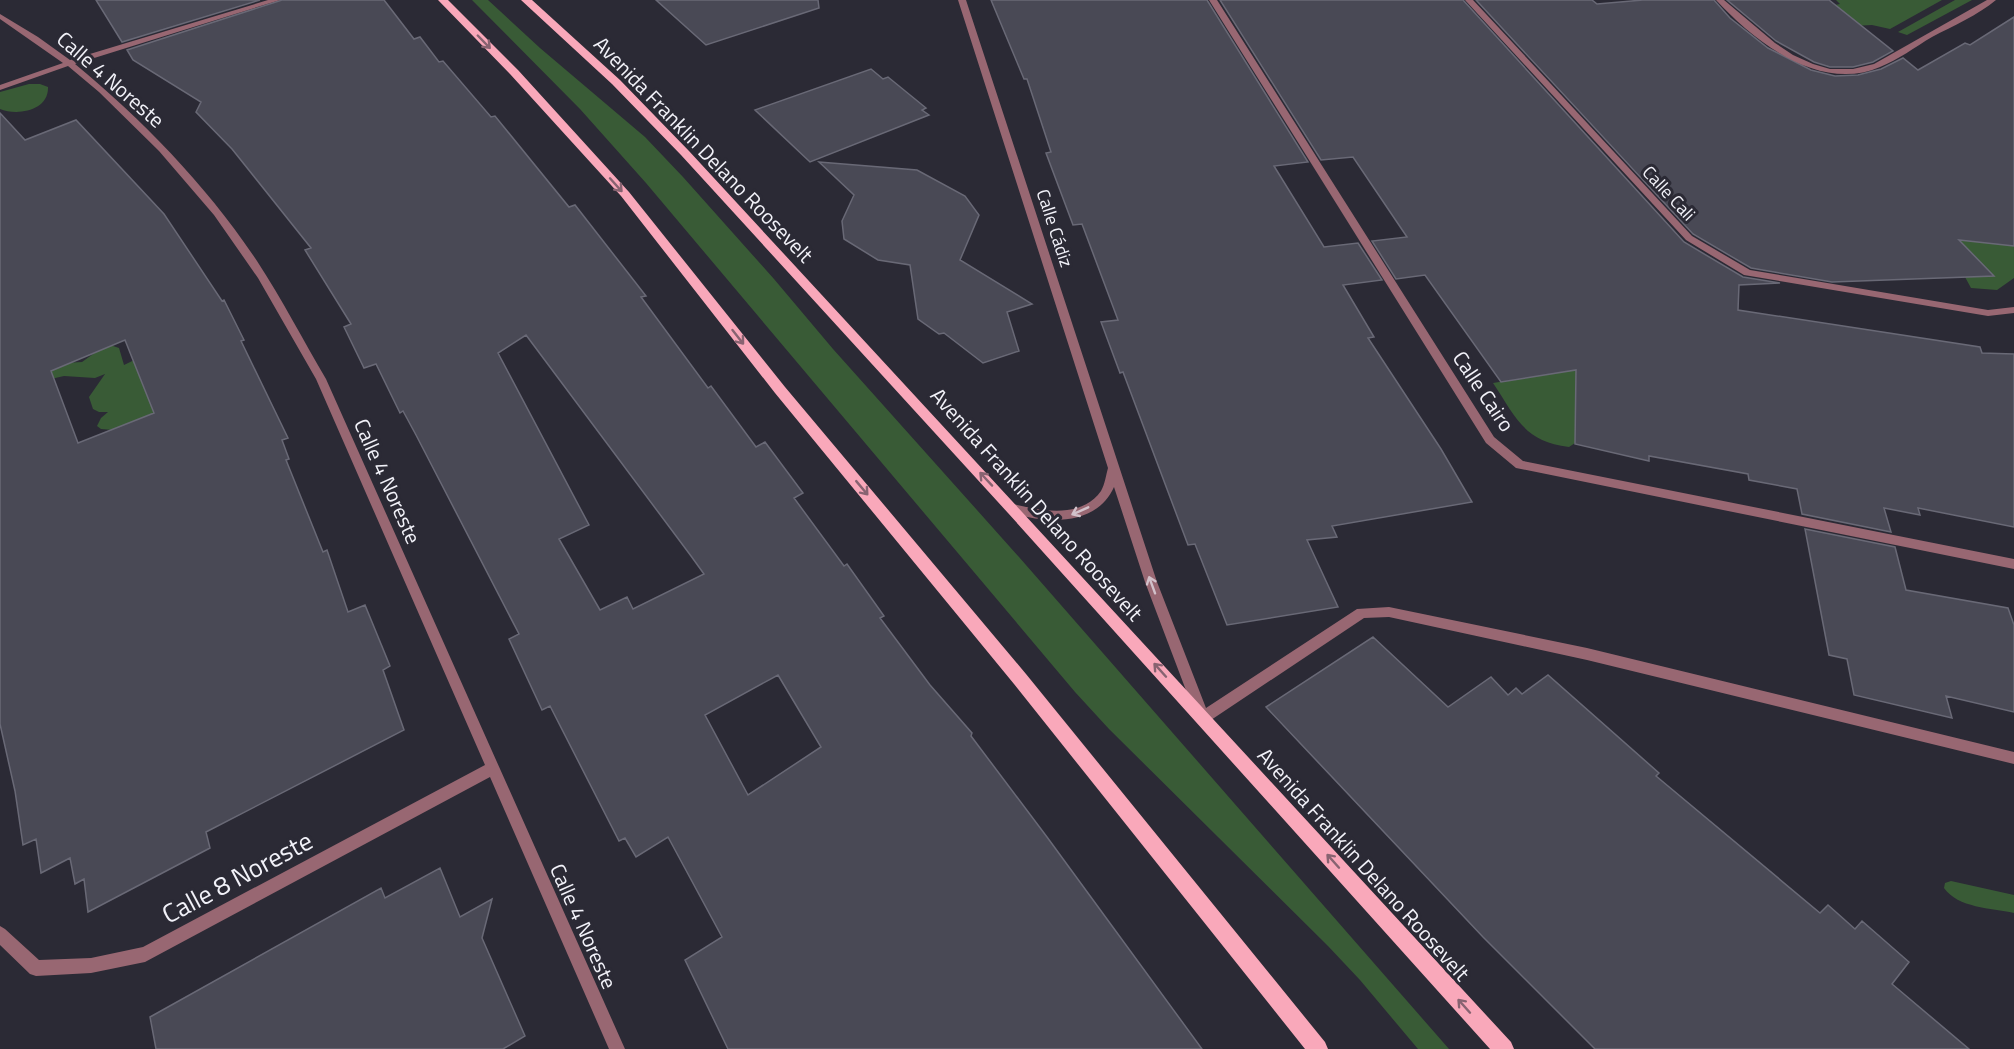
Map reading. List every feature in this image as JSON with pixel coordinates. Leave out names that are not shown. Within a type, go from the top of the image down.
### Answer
[{"type":"main road","points":[[443,0],[514,72],[625,194],[780,390],[1020,679],[1318,1049]]},
{"type":"main road","name":"Avenida Franklin Delano Roosevelt","points":[[526,0],[616,82],[685,153],[1014,508],[1504,1049]]},
{"type":"street","points":[[0,88],[69,63],[276,0]]},
{"type":"street","name":"Calle Cádiz","points":[[962,0],[1151,582],[1203,718]]},
{"type":"street","name":"Calle Cairo","points":[[1213,0],[1490,440],[1504,454],[1520,465],[2014,564]]},
{"type":"street","name":"Calle Cali","points":[[1469,0],[1689,238],[1747,273],[1988,313],[2014,310]]},
{"type":"street","points":[[1720,0],[1785,55],[1804,65],[1844,74],[1860,72],[1877,66],[1992,0]]},
{"type":"street","name":"Calle 4 Noreste","points":[[0,16],[69,63],[131,117],[210,203],[271,292],[321,379],[617,1049]]},
{"type":"street","points":[[1014,508],[1042,516],[1067,516],[1083,510],[1106,493],[1114,468]]},
{"type":"street","points":[[1203,718],[1362,613],[1389,612],[1587,654],[2014,758]]},
{"type":"street","name":"Calle 8 Noreste","points":[[0,934],[36,968],[74,969],[110,964],[145,954],[493,768]]},
{"type":"green space","points":[[472,0],[488,0],[540,48],[645,137],[683,177],[1449,1049],[1418,1049],[1328,946],[1109,729],[1075,692],[646,183],[580,109]]},
{"type":"green space","points":[[1836,0],[1942,0],[1890,29],[1872,25],[1832,27],[1852,18],[1835,5],[1840,4]]},
{"type":"green space","points":[[1955,0],[1972,0],[1907,35],[1898,32]]},
{"type":"green space","points":[[29,84],[48,87],[43,102],[31,110],[15,112],[0,109],[0,92]]},
{"type":"green space","points":[[2014,238],[2014,278],[1997,290],[1971,288],[1965,277],[1959,240]]},
{"type":"green space","points":[[107,344],[119,348],[124,365],[151,352],[188,391],[125,431],[101,429],[97,426],[108,412],[93,409],[89,397],[105,374],[95,378],[64,376],[42,381],[47,373],[64,363],[82,362]]},
{"type":"green space","points":[[1585,368],[1575,443],[1569,447],[1541,439],[1522,426],[1493,383]]},
{"type":"green space","points":[[1951,881],[2014,895],[2014,913],[1958,900],[1944,888],[1945,883]]},
{"type":"building","points":[[96,0],[260,0],[122,42]]},
{"type":"building","points":[[282,0],[384,0],[414,39],[420,37],[439,62],[443,61],[491,117],[495,116],[569,207],[575,205],[646,296],[641,297],[708,388],[711,386],[756,447],[765,442],[803,493],[794,498],[844,566],[847,564],[884,616],[880,618],[930,685],[972,733],[971,736],[1202,1049],[728,1049],[685,960],[722,937],[668,837],[636,857],[625,838],[619,841],[550,706],[542,710],[509,639],[519,634],[416,435],[403,411],[400,413],[376,364],[364,368],[344,327],[351,324],[305,250],[311,248],[232,149],[196,112],[201,102],[133,60],[127,50]],"holes":[[[526,335],[691,556],[704,574],[633,609],[627,597],[600,610],[559,539],[589,525],[498,353]],[[778,675],[821,747],[748,795],[705,715]]]},
{"type":"building","points":[[656,0],[818,0],[819,8],[706,45]]},
{"type":"building","points":[[991,0],[1207,0],[1308,162],[1274,166],[1324,247],[1358,243],[1382,280],[1343,285],[1374,337],[1368,338],[1441,449],[1472,502],[1332,526],[1337,537],[1307,540],[1338,607],[1227,625],[1195,544],[1188,545],[1123,372],[1120,373],[1101,322],[1118,320],[1082,224],[1073,225],[1046,153],[1051,152],[1027,79],[1024,79]]},
{"type":"building","points":[[1220,0],[1463,0],[1684,242],[1743,277],[1780,283],[1739,285],[1738,310],[1980,347],[1982,353],[2014,354],[2014,527],[1918,508],[1920,515],[1884,508],[1891,532],[1802,514],[1797,489],[1749,480],[1748,474],[1649,456],[1649,461],[1575,444],[1576,370],[1501,382],[1425,275],[1396,279],[1372,241],[1407,237],[1353,157],[1321,160]]},
{"type":"building","points":[[1476,0],[1592,0],[1597,4],[1643,0],[1714,0],[1730,18],[1768,48],[1811,70],[1835,76],[1858,75],[1881,69],[1903,58],[1918,70],[1965,43],[1970,45],[2014,17],[2014,246],[1959,240],[1994,276],[1832,282],[1751,268],[1693,234]]},
{"type":"building","points":[[1727,0],[1829,0],[1893,51],[1873,62],[1853,67],[1830,67],[1814,62],[1776,41]]},
{"type":"building","points":[[871,69],[883,79],[888,77],[926,108],[922,110],[929,115],[810,162],[755,110]]},
{"type":"building","points":[[0,113],[25,140],[76,120],[164,214],[222,301],[224,300],[244,340],[241,341],[288,438],[282,440],[289,459],[286,460],[323,552],[327,550],[348,612],[365,605],[390,666],[383,670],[404,730],[206,832],[210,848],[88,912],[84,879],[75,884],[70,858],[41,873],[36,839],[23,845],[15,791],[0,724]],"holes":[[[125,340],[154,413],[78,443],[51,371]]]},
{"type":"building","points":[[819,162],[917,170],[965,196],[979,215],[960,260],[1032,304],[1007,312],[1019,351],[983,363],[944,333],[939,334],[918,319],[910,265],[878,260],[844,239],[842,221],[854,195]]},
{"type":"building","points":[[1805,529],[1895,547],[1906,590],[2008,608],[2014,625],[2014,712],[1946,696],[1952,718],[1854,695],[1847,659],[1829,655]]},
{"type":"building","points":[[1373,637],[1448,707],[1491,677],[1508,695],[1516,688],[1522,694],[1548,675],[1659,773],[1656,776],[1820,913],[1828,905],[1855,929],[1862,921],[1909,962],[1892,984],[1969,1049],[1595,1049],[1483,937],[1266,707]]},
{"type":"building","points":[[440,868],[460,917],[492,899],[482,938],[525,1036],[503,1049],[156,1049],[150,1017],[381,888],[385,898]]}]
